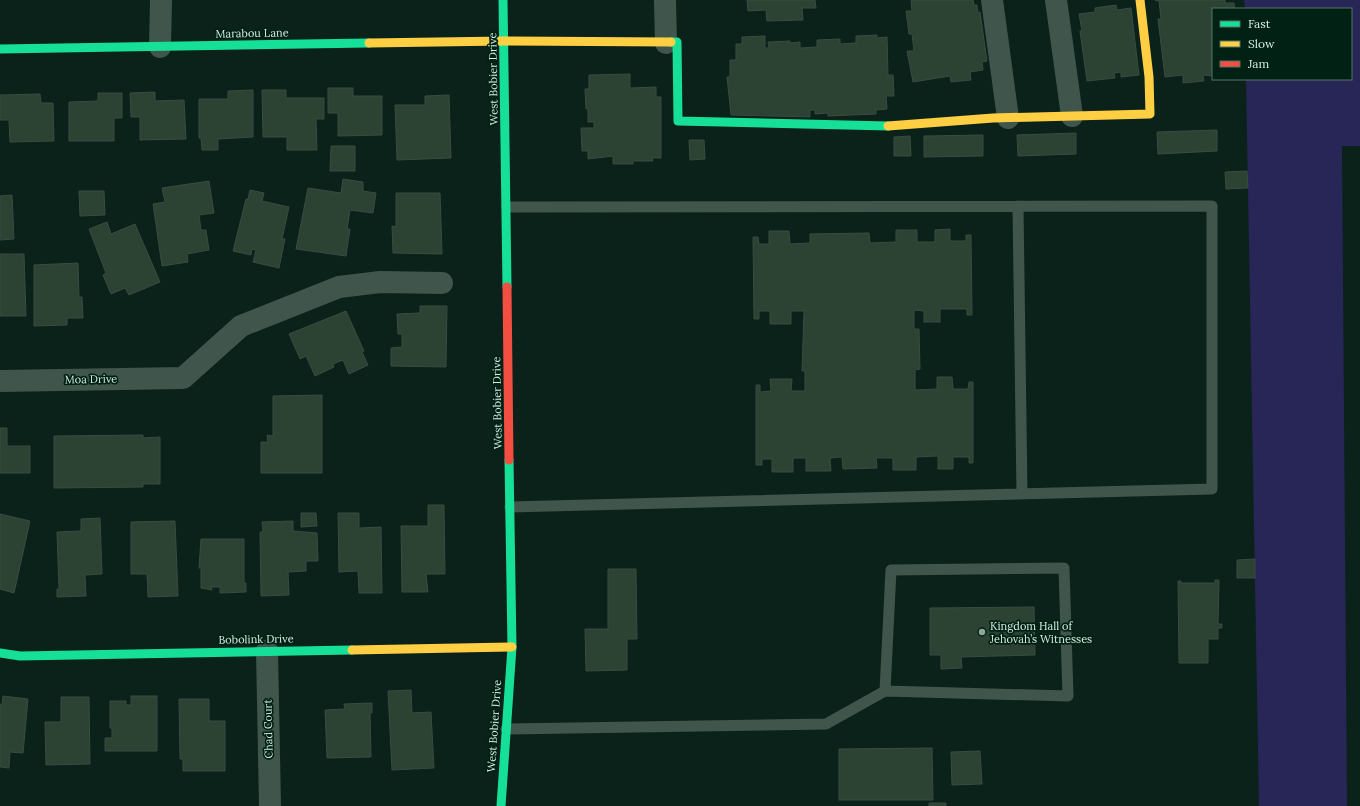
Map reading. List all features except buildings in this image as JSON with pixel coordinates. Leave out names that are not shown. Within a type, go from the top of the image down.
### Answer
[{"type":"street","points":[[160,47],[161,0]]},
{"type":"street","name":"West Bobier Drive","points":[[501,806],[512,647],[503,0]]},
{"type":"street","points":[[665,0],[666,43],[676,42],[678,121],[884,126],[1008,118],[1150,114],[1149,77],[1140,0]]},
{"type":"street","points":[[992,0],[1008,118]]},
{"type":"street","points":[[1056,0],[1072,116]]},
{"type":"street","name":"Marabou Lane","points":[[0,50],[504,41],[666,43]]},
{"type":"street","name":"Moa Drive","points":[[0,381],[183,378],[241,326],[339,287],[380,282],[442,282]]},
{"type":"street","name":"Bobolink Drive","points":[[0,653],[20,656],[512,647]]},
{"type":"street","name":"Chad Court","points":[[267,651],[270,806]]},
{"type":"lane","points":[[1018,206],[1022,494]]},
{"type":"lane","points":[[507,207],[1212,206],[1212,489],[510,507]]},
{"type":"lane","points":[[506,729],[826,724],[885,691],[1068,696],[1064,568],[891,570],[885,691]]},
{"type":"shaded area","points":[[1244,0],[1360,0],[1360,146],[1342,146],[1347,806],[1259,806],[1246,80],[1352,80],[1352,8],[1245,8]]},
{"type":"traffic: fast","points":[[503,0],[507,287]]},
{"type":"traffic: fast","points":[[671,42],[677,42],[678,121],[888,126]]},
{"type":"traffic: fast","points":[[0,49],[369,43]]},
{"type":"traffic: fast","points":[[501,806],[512,647],[509,460]]},
{"type":"traffic: fast","points":[[0,653],[20,656],[352,650]]},
{"type":"traffic: slow","points":[[888,126],[993,118],[1150,114],[1149,77],[1140,0]]},
{"type":"traffic: slow","points":[[369,43],[505,41],[671,42]]},
{"type":"traffic: slow","points":[[352,650],[512,647]]},
{"type":"traffic: jam","points":[[507,287],[509,460]]},
{"type":"place","name":"Kingdom Hall of Jehovah’s Witnesses","points":[[982,632]]}]
